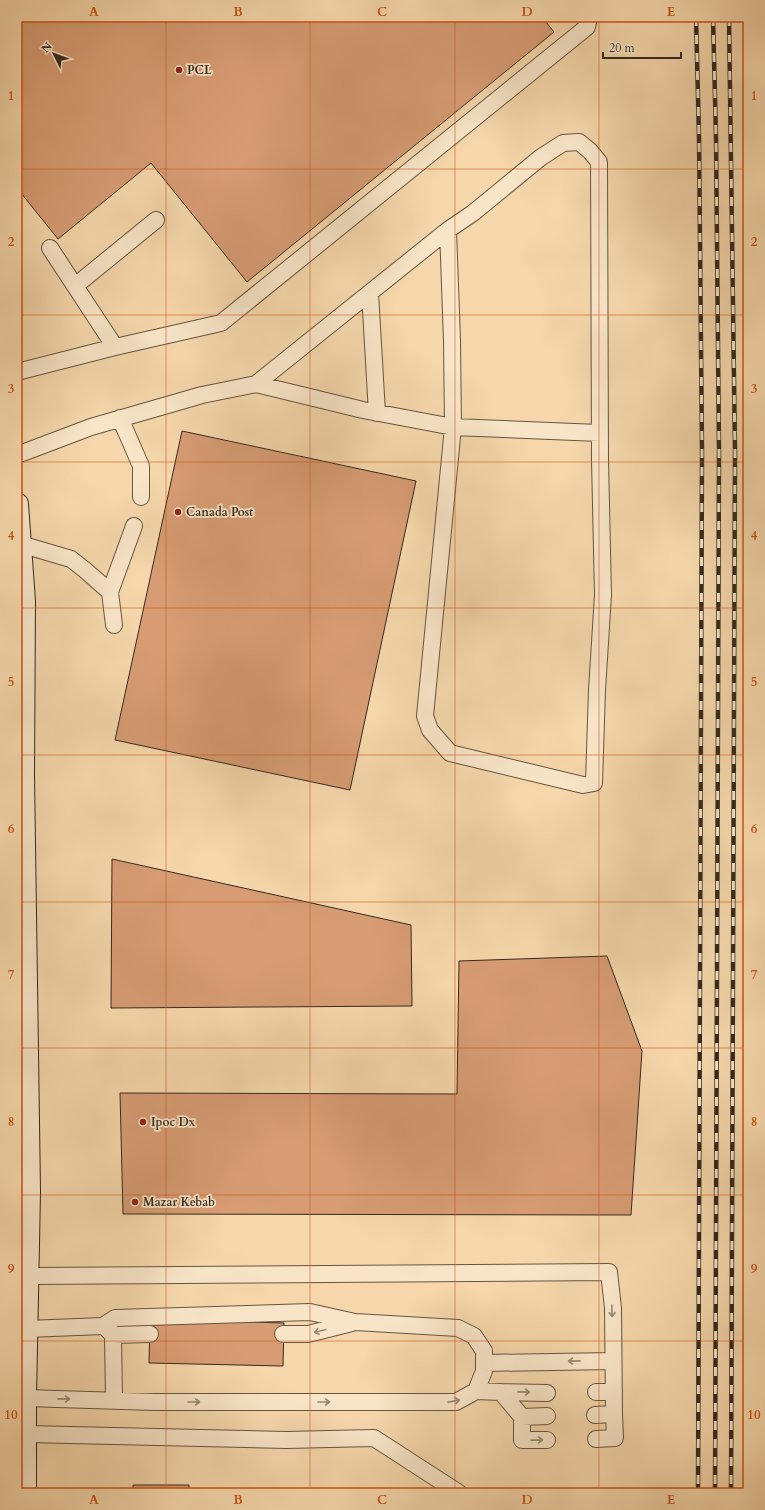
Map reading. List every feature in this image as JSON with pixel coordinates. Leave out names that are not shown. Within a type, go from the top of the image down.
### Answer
[{"type":"main road","points":[[17,504],[24,601],[23,775],[29,1192],[25,1398],[25,1493]]},
{"type":"lane","points":[[17,372],[115,347],[221,323],[587,26],[589,17]]},
{"type":"lane","points":[[256,384],[448,230],[473,213],[540,158],[563,143],[579,142],[590,151],[599,162],[600,433],[603,595],[597,690],[594,783],[583,785],[450,753],[430,730],[425,716],[453,428],[452,340],[448,230]]},
{"type":"lane","points":[[75,286],[156,220]]},
{"type":"lane","points":[[50,248],[115,347]]},
{"type":"lane","points":[[370,293],[377,413]]},
{"type":"lane","points":[[17,455],[90,427],[120,418],[202,395],[256,384],[377,413],[453,428],[600,433]]},
{"type":"lane","points":[[120,418],[141,466],[141,498]]},
{"type":"lane","points":[[114,625],[110,592],[134,526]]},
{"type":"lane","points":[[20,544],[71,559],[110,592]]},
{"type":"lane","points":[[28,1276],[609,1272],[613,1308],[615,1438],[596,1439]]},
{"type":"lane","points":[[114,1400],[108,1330],[115,1318],[310,1312],[355,1322],[458,1328],[474,1336],[484,1352],[484,1371],[476,1391]]},
{"type":"lane","points":[[284,1334],[308,1334],[355,1322]]},
{"type":"lane","points":[[27,1329],[108,1330],[150,1334]]},
{"type":"lane","points":[[484,1363],[614,1360]]},
{"type":"lane","points":[[25,1398],[162,1402],[456,1402],[476,1391],[547,1393]]},
{"type":"lane","points":[[500,1392],[522,1417],[522,1440],[547,1440]]},
{"type":"lane","points":[[596,1392],[614,1392]]},
{"type":"lane","points":[[595,1415],[614,1414]]},
{"type":"lane","points":[[522,1417],[547,1416]]},
{"type":"lane","points":[[26,1434],[286,1440],[374,1438],[459,1493]]},
{"type":"building","points":[[17,17],[542,17],[554,32],[247,282],[151,163],[58,239],[17,188]]},
{"type":"building","points":[[182,431],[416,481],[350,790],[115,740]]},
{"type":"building","points":[[112,859],[411,925],[412,1006],[111,1008]]},
{"type":"building","points":[[607,956],[642,1051],[631,1215],[123,1214],[120,1093],[457,1094],[459,961]]},
{"type":"building","points":[[150,1319],[284,1323],[283,1366],[149,1363]]},
{"type":"building","points":[[133,1485],[189,1485],[189,1493],[133,1493]]},
{"type":"railway","points":[[696,17],[699,137],[702,451],[698,1493]]},
{"type":"railway","points":[[713,17],[716,138],[719,451],[715,1493]]},
{"type":"railway","points":[[729,17],[735,451],[731,1493]]},
{"type":"place","name":"PCL","points":[[179,70]]},
{"type":"place","name":"Canada Post","points":[[178,512]]},
{"type":"place","name":"Ipoc Dx","points":[[143,1122]]},
{"type":"place","name":"Mazar Kebab","points":[[135,1202]]}]
